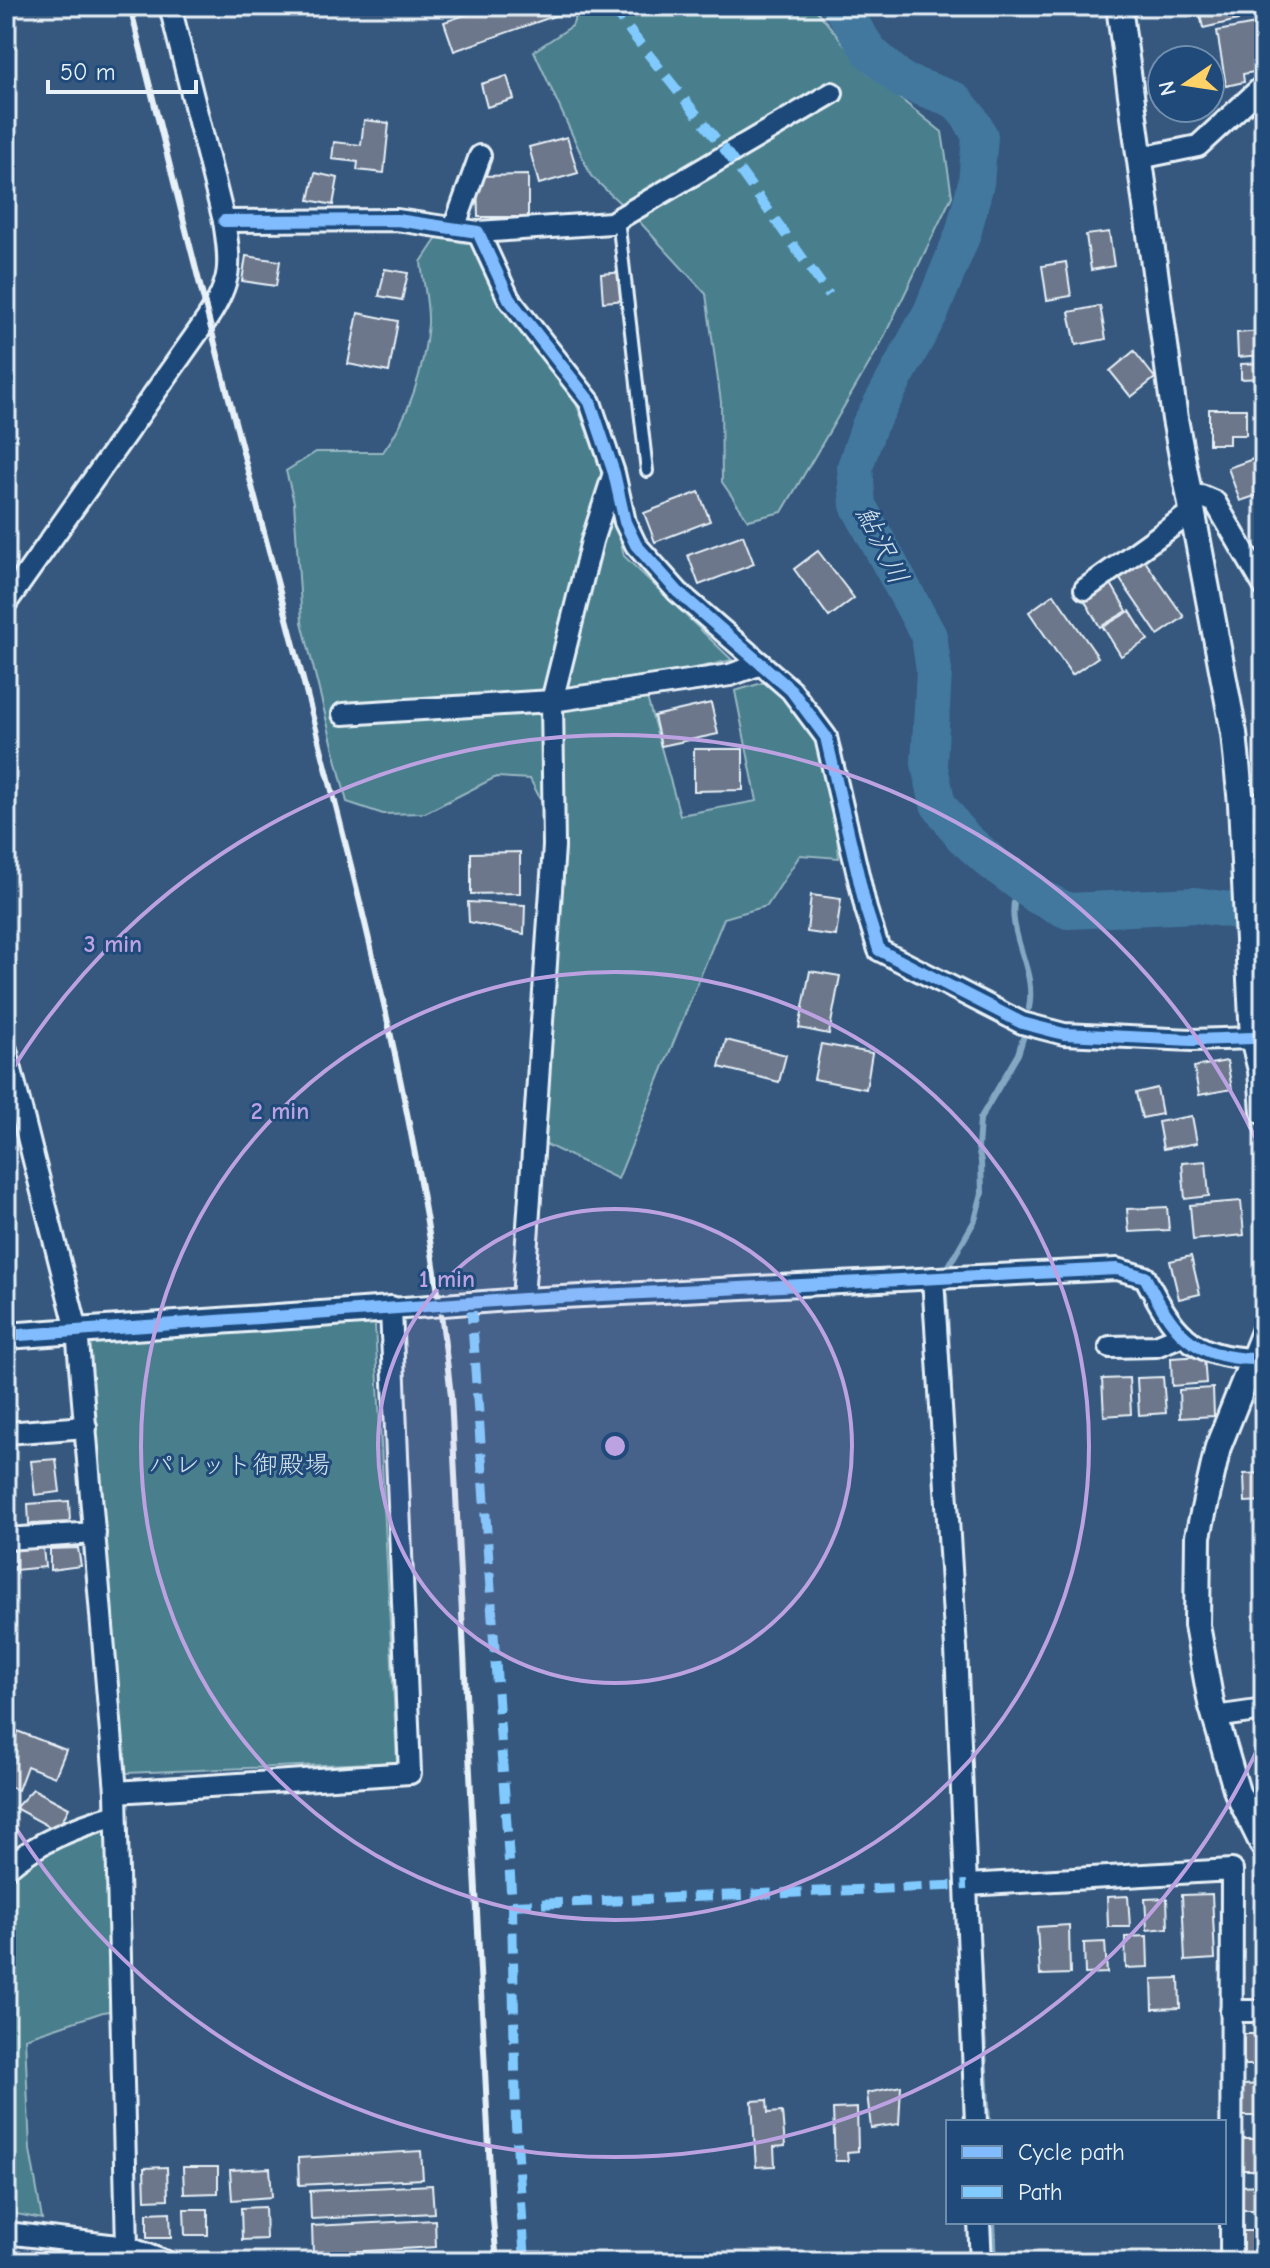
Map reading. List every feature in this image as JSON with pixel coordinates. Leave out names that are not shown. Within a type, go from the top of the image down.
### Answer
[{"type":"street","points":[[6,603],[221,298],[228,278],[229,252],[224,221],[170,6]]},
{"type":"street","points":[[1119,6],[1175,419],[1234,733],[1252,805],[1246,881],[1253,1038],[1261,1070],[1264,1112]]},
{"type":"street","points":[[1140,158],[1198,146],[1264,85]]},
{"type":"street","points":[[224,221],[397,220],[478,232],[611,223],[832,93]]},
{"type":"street","points":[[454,228],[480,156]]},
{"type":"street","points":[[478,232],[509,299],[590,402],[614,473],[625,522],[636,545],[678,592],[791,690],[826,737],[866,909],[879,950],[1022,1023],[1064,1034],[1192,1040],[1253,1038]]},
{"type":"street","points":[[523,1299],[554,846],[552,701],[592,541],[614,473]]},
{"type":"street","points":[[1085,589],[1201,496],[1215,502],[1264,586]]},
{"type":"street","points":[[343,714],[552,701],[730,675],[761,664]]},
{"type":"street","points":[[6,1050],[77,1330],[116,1792],[127,2247]]},
{"type":"street","points":[[6,1336],[523,1299],[1117,1269],[1145,1277],[1167,1319],[1194,1346],[1255,1359]]},
{"type":"street","points":[[933,1278],[956,1649],[976,2120]]},
{"type":"street","points":[[116,1792],[410,1773],[391,1309]]},
{"type":"street","points":[[1264,1332],[1218,1447],[1198,1536],[1197,1625],[1215,1717],[1237,1792],[1264,1847]]},
{"type":"street","points":[[1110,1347],[1156,1346],[1183,1335]]},
{"type":"street","points":[[6,1433],[86,1427]]},
{"type":"street","points":[[6,1539],[95,1533]]},
{"type":"street","points":[[1215,1717],[1264,1710]]},
{"type":"street","points":[[6,1869],[26,1852],[77,1826],[116,1815]]},
{"type":"street","points":[[967,1885],[1232,1870],[1231,2262]]},
{"type":"street","points":[[1231,2011],[1264,2011]]},
{"type":"street","points":[[979,2224],[981,2262]]},
{"type":"street","points":[[6,2233],[127,2247],[166,2262]]},
{"type":"lane","points":[[618,219],[647,471]]},
{"type":"green space","points":[[580,6],[813,6],[867,72],[942,132],[952,196],[880,345],[782,512],[748,520],[722,482],[721,402],[706,294],[637,219],[591,176],[534,51],[572,26]]},
{"type":"green space","points":[[437,238],[472,244],[528,316],[571,390],[609,490],[624,556],[732,660],[642,680],[680,815],[757,801],[735,691],[769,681],[829,753],[839,858],[800,855],[767,906],[724,918],[618,1179],[541,1142],[556,935],[566,848],[530,779],[496,777],[425,813],[383,814],[347,802],[302,622],[294,502],[286,471],[316,452],[383,452],[393,438],[408,408],[423,358],[428,316],[421,262]]},
{"type":"green space","name":"パレット御殿場","points":[[374,1305],[397,1762],[126,1773],[83,1329]]},
{"type":"green space","points":[[116,1815],[121,2009],[25,2038],[30,2150],[42,2219],[6,2212],[6,1874]]},
{"type":"building","points":[[491,6],[580,7],[454,51],[444,22]]},
{"type":"building","points":[[1235,6],[1238,20],[1203,28],[1199,9]]},
{"type":"building","points":[[1256,24],[1264,70],[1243,74],[1244,82],[1226,86],[1226,44],[1219,44],[1217,31]]},
{"type":"building","points":[[507,76],[514,99],[487,107],[481,84]]},
{"type":"building","points":[[364,120],[389,123],[384,173],[357,170],[358,162],[332,159],[334,142],[361,145]]},
{"type":"building","points":[[567,137],[578,173],[539,184],[529,147]]},
{"type":"building","points":[[315,173],[338,178],[333,205],[309,200]]},
{"type":"building","points":[[528,175],[528,217],[478,217],[477,176]]},
{"type":"building","points":[[1109,232],[1114,266],[1091,270],[1086,235]]},
{"type":"building","points":[[246,256],[280,261],[276,286],[242,281]]},
{"type":"building","points":[[1066,262],[1071,296],[1047,300],[1042,266]]},
{"type":"building","points":[[385,269],[408,273],[402,300],[379,296]]},
{"type":"building","points":[[624,272],[626,300],[603,302],[601,274]]},
{"type":"building","points":[[1100,306],[1106,339],[1076,345],[1069,312]]},
{"type":"building","points":[[358,313],[398,321],[389,372],[348,364]]},
{"type":"building","points":[[1262,331],[1264,355],[1238,357],[1237,333]]},
{"type":"building","points":[[1134,351],[1155,378],[1131,397],[1110,371]]},
{"type":"building","points":[[1264,363],[1264,378],[1241,379],[1241,364]]},
{"type":"building","points":[[1209,409],[1246,409],[1246,435],[1229,435],[1229,444],[1209,444]]},
{"type":"building","points":[[1264,455],[1264,493],[1240,501],[1228,468]]},
{"type":"building","points":[[699,492],[710,521],[655,542],[644,513]]},
{"type":"building","points":[[743,535],[754,564],[699,585],[688,555]]},
{"type":"building","points":[[818,551],[854,598],[829,617],[794,569]]},
{"type":"building","points":[[1140,554],[1184,617],[1158,635],[1115,572]]},
{"type":"building","points":[[1110,582],[1127,611],[1100,627],[1083,598]]},
{"type":"building","points":[[1054,594],[1098,657],[1072,675],[1029,612]]},
{"type":"building","points":[[1130,611],[1148,640],[1121,656],[1103,627]]},
{"type":"building","points":[[711,703],[718,734],[661,746],[654,716]]},
{"type":"building","points":[[694,749],[743,749],[743,790],[694,791]]},
{"type":"building","points":[[520,852],[520,893],[471,894],[471,853]]},
{"type":"building","points":[[811,895],[841,899],[836,936],[807,932]]},
{"type":"building","points":[[468,902],[525,905],[524,934],[469,922]]},
{"type":"building","points":[[810,971],[840,976],[829,1034],[799,1028]]},
{"type":"building","points":[[726,1040],[786,1055],[779,1082],[719,1067]]},
{"type":"building","points":[[821,1044],[872,1053],[866,1089],[814,1079]]},
{"type":"building","points":[[1227,1061],[1232,1089],[1199,1095],[1194,1067]]},
{"type":"building","points":[[1157,1088],[1162,1114],[1142,1118],[1136,1093]]},
{"type":"building","points":[[1192,1116],[1197,1143],[1163,1149],[1158,1122]]},
{"type":"building","points":[[1206,1161],[1209,1196],[1185,1199],[1182,1163]]},
{"type":"building","points":[[1241,1201],[1244,1235],[1193,1240],[1190,1205]]},
{"type":"building","points":[[1167,1207],[1169,1230],[1129,1232],[1127,1209]]},
{"type":"building","points":[[1191,1256],[1200,1294],[1179,1299],[1170,1261]]},
{"type":"building","points":[[1204,1356],[1206,1383],[1172,1386],[1171,1358]]},
{"type":"building","points":[[1163,1377],[1166,1413],[1139,1415],[1137,1378]]},
{"type":"building","points":[[1129,1378],[1131,1414],[1104,1416],[1102,1379]]},
{"type":"building","points":[[1213,1388],[1214,1416],[1180,1418],[1179,1390]]},
{"type":"building","points":[[1257,1432],[1264,1432],[1264,1459],[1259,1460]]},
{"type":"building","points":[[56,1459],[60,1492],[35,1495],[31,1461]]},
{"type":"building","points":[[1264,1473],[1264,1501],[1245,1502],[1244,1474]]},
{"type":"building","points":[[69,1501],[70,1522],[29,1524],[28,1504]]},
{"type":"building","points":[[43,1548],[45,1567],[15,1570],[15,1549]]},
{"type":"building","points":[[78,1548],[81,1566],[50,1570],[50,1549]]},
{"type":"building","points":[[17,1731],[66,1750],[55,1777],[27,1766],[18,1790],[6,1785],[6,1760]]},
{"type":"building","points":[[33,1789],[69,1808],[57,1831],[15,1808]]},
{"type":"building","points":[[1212,1894],[1215,1959],[1185,1961],[1182,1895]]},
{"type":"building","points":[[1128,1896],[1130,1927],[1108,1927],[1107,1897]]},
{"type":"building","points":[[1167,1898],[1168,1928],[1147,1930],[1145,1899]]},
{"type":"building","points":[[1069,1925],[1070,1974],[1040,1975],[1037,1927]]},
{"type":"building","points":[[1147,1936],[1148,1967],[1126,1968],[1125,1937]]},
{"type":"building","points":[[1105,1942],[1107,1973],[1085,1974],[1084,1943]]},
{"type":"building","points":[[1179,1978],[1180,2008],[1153,2009],[1152,1979]]},
{"type":"building","points":[[1244,2034],[1264,2034],[1264,2065],[1244,2065]]},
{"type":"building","points":[[1264,2084],[1264,2116],[1242,2116],[1242,2085]]},
{"type":"building","points":[[901,2086],[899,2124],[871,2128],[867,2093]]},
{"type":"building","points":[[767,2100],[768,2113],[782,2112],[785,2146],[774,2147],[775,2166],[756,2167],[752,2101]]},
{"type":"building","points":[[857,2108],[858,2151],[847,2152],[848,2161],[835,2161],[833,2109]]},
{"type":"building","points":[[1237,2139],[1263,2139],[1263,2170],[1237,2170]]},
{"type":"building","points":[[421,2151],[423,2179],[299,2185],[298,2158]]},
{"type":"building","points":[[167,2167],[168,2199],[145,2200],[144,2168]]},
{"type":"building","points":[[183,2167],[218,2167],[218,2193],[184,2194]]},
{"type":"building","points":[[270,2168],[272,2197],[232,2200],[230,2170]]},
{"type":"building","points":[[432,2185],[434,2213],[311,2219],[310,2191]]},
{"type":"building","points":[[1264,2185],[1264,2210],[1238,2210],[1237,2186]]},
{"type":"building","points":[[265,2207],[266,2239],[242,2240],[241,2208]]},
{"type":"building","points":[[184,2209],[208,2209],[208,2235],[185,2235]]},
{"type":"building","points":[[170,2212],[171,2238],[147,2238],[147,2213]]},
{"type":"building","points":[[435,2220],[436,2247],[313,2254],[312,2226]]},
{"type":"building","points":[[1236,2231],[1256,2231],[1256,2259],[1236,2259]]},
{"type":"waterway","name":"鮎沢川","points":[[840,6],[870,52],[903,81],[955,100],[980,136],[976,183],[963,234],[931,312],[869,426],[855,467],[858,505],[929,636],[934,671],[929,763],[938,804],[962,836],[990,861],[1037,896],[1068,911],[1195,905],[1264,915]]},
{"type":"waterway","points":[[1020,883],[1014,899],[1013,915],[1028,976],[1029,1008]]},
{"type":"waterway","points":[[946,1271],[975,1220],[982,1193],[978,1148],[980,1119],[1018,1054],[1025,1032]]},
{"type":"waterway","points":[[945,1295],[950,1386]]},
{"type":"waterway","points":[[978,1942],[988,2120]]},
{"type":"waterway","points":[[993,2224],[995,2262]]},
{"type":"railway","points":[[130,6],[360,902],[423,1197],[451,1396],[497,2262]]},
{"type":"marked path","points":[[610,6],[728,154],[829,295]]},
{"type":"marked path","points":[[471,1303],[512,1905],[516,2126],[525,2262]]},
{"type":"marked path","points":[[512,1905],[967,1885]]},
{"type":"cycle path","points":[[224,221],[397,220],[478,232],[509,299],[590,402],[614,473],[625,522],[636,545],[678,592],[791,690],[826,737],[866,909],[879,950],[1022,1023],[1064,1034],[1192,1040],[1253,1038]]},
{"type":"cycle path","points":[[6,1336],[523,1299],[1117,1269],[1145,1277],[1165,1312],[1186,1338],[1214,1353],[1255,1359]]}]
